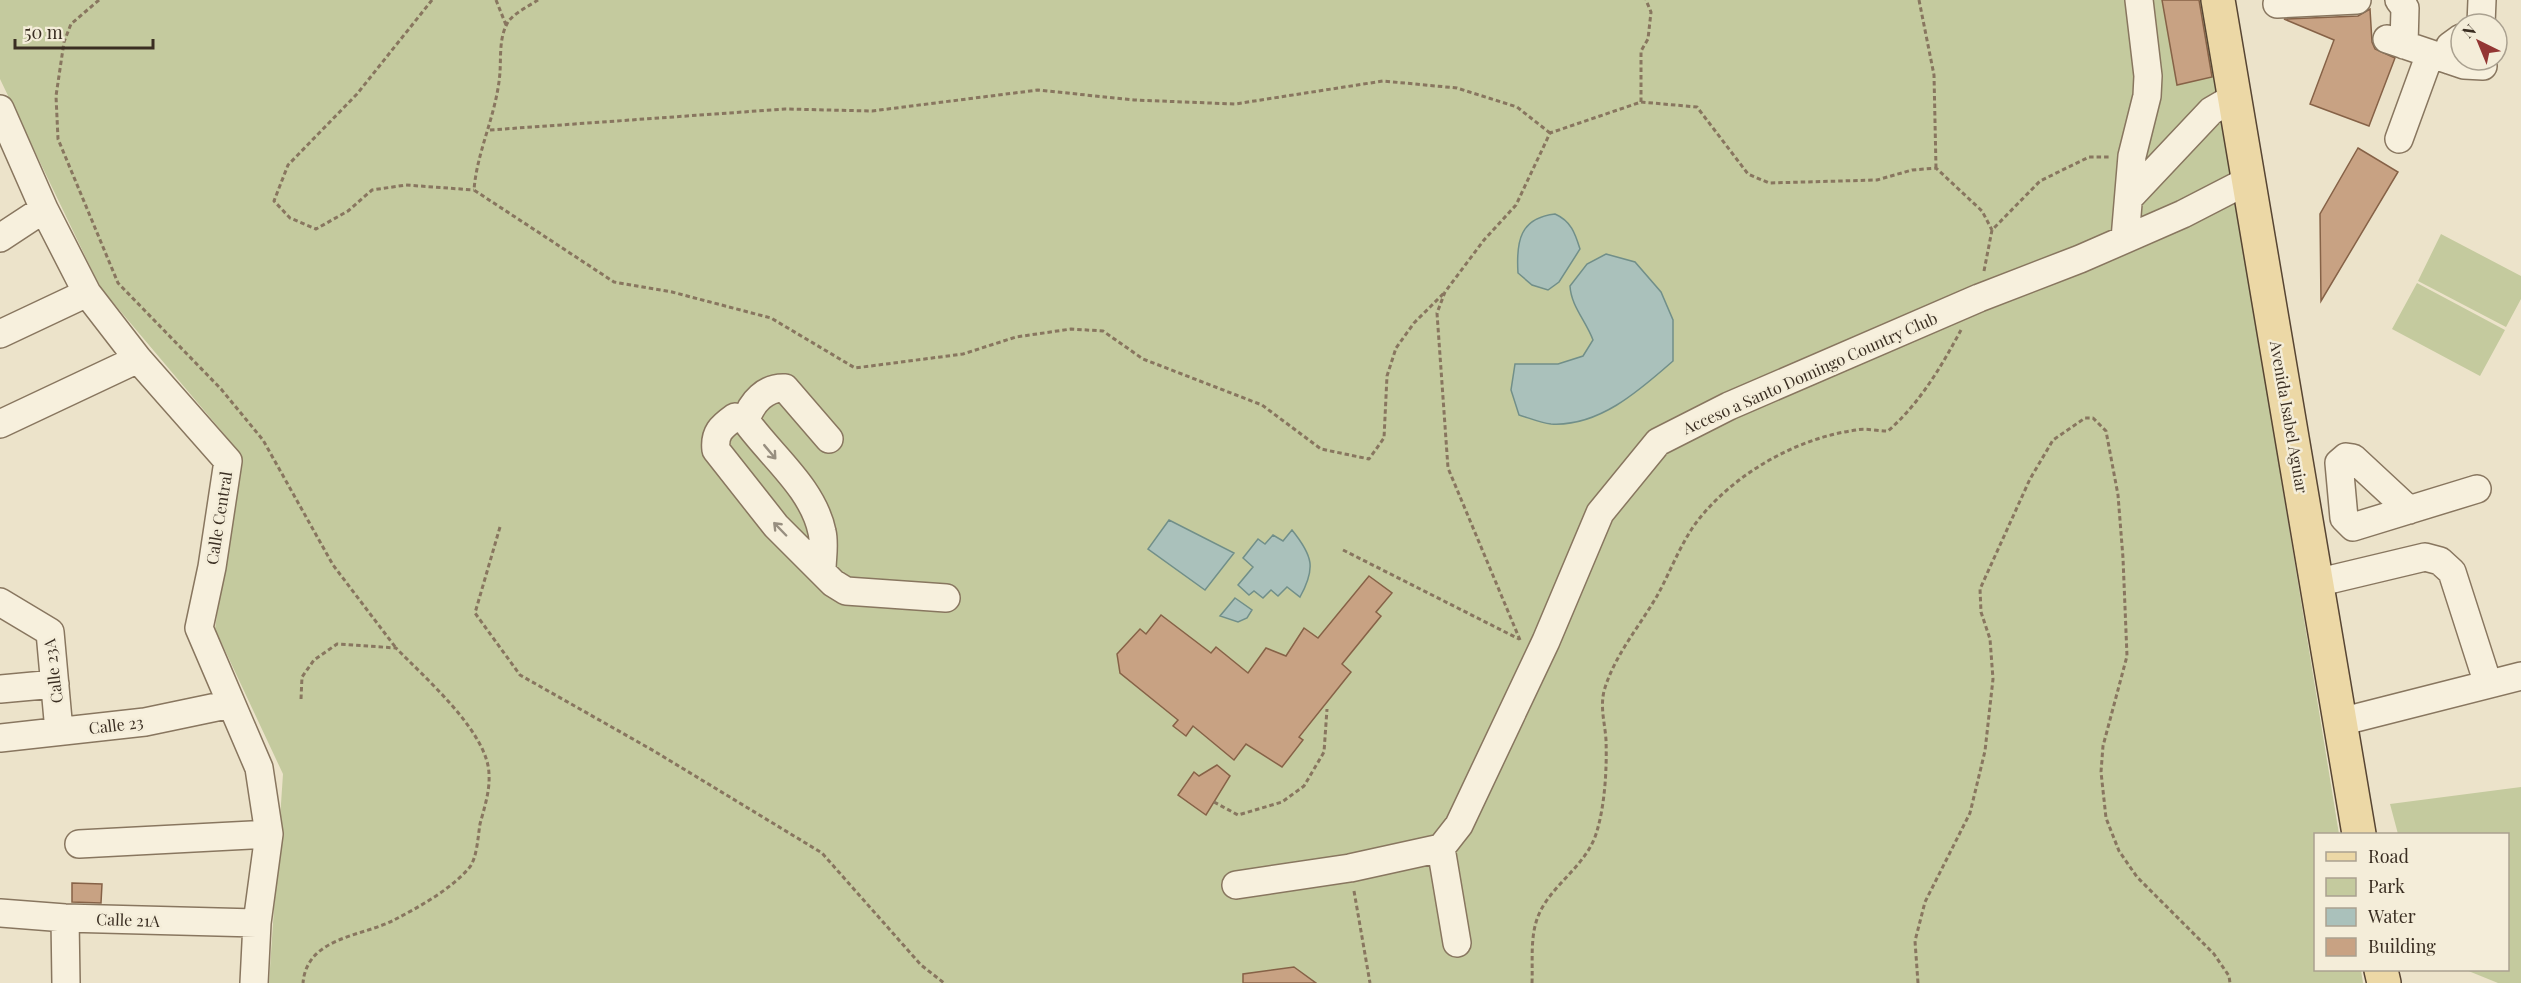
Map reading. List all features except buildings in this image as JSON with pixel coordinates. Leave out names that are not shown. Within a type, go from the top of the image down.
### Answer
[{"type":"main road","name":"Avenida Isabel Aguiar","points":[[2218,0],[2359,833]]},
{"type":"street","points":[[2125,239],[2132,156],[2147,96],[2148,76],[2139,0]]},
{"type":"street","points":[[2277,4],[2357,0]]},
{"type":"street","points":[[2398,0],[2404,8],[2396,42],[2447,50],[2399,139]]},
{"type":"street","points":[[2129,198],[2211,111],[2235,97]]},
{"type":"street","name":"Calle Central","points":[[1,117],[87,293],[138,359],[228,461],[212,567],[199,628],[259,768],[269,834],[257,923],[254,983]]},
{"type":"street","name":"Acceso a Santo Domingo Country Club","points":[[1441,848],[1460,825],[1546,641],[1600,513],[1658,442],[1729,406],[1978,298],[2183,214],[2249,180]]},
{"type":"street","points":[[0,238],[44,209]]},
{"type":"street","points":[[0,334],[87,293]]},
{"type":"street","points":[[0,424],[138,359]]},
{"type":"street","points":[[746,421],[754,402],[774,388],[785,388],[829,439]]},
{"type":"street","points":[[822,570],[823,534],[816,511],[804,491],[746,421],[735,417],[720,428],[715,439],[716,450],[776,526],[833,583],[846,591],[946,598]]},
{"type":"street","points":[[2409,510],[2478,489]]},
{"type":"street","points":[[2316,583],[2426,557],[2440,561],[2452,572],[2488,684]]},
{"type":"street","name":"Calle 23A","points":[[0,602],[50,632],[59,731]]},
{"type":"street","points":[[2340,722],[2521,676]]},
{"type":"street","points":[[0,689],[56,684]]},
{"type":"street","name":"Calle 23","points":[[0,738],[144,722],[231,704]]},
{"type":"street","points":[[79,844],[269,834]]},
{"type":"street","points":[[1236,885],[1350,868],[1441,848],[1457,943]]},
{"type":"street","name":"Calle 21A","points":[[0,913],[65,918],[257,923]]},
{"type":"street","points":[[65,918],[66,983]]},
{"type":"path","points":[[99,0],[71,24],[64,42],[56,96],[58,139],[118,283],[221,389],[263,440],[333,565],[396,648],[472,732],[485,755],[490,774],[471,867],[434,897],[392,921],[353,933],[317,952],[304,969],[303,983]]},
{"type":"path","points":[[432,0],[357,94],[288,165],[274,201],[290,218],[316,229],[348,211],[372,190],[406,185],[474,190],[615,282],[672,292],[771,318],[855,368],[963,354],[1016,337],[1071,329],[1104,331],[1143,359],[1262,405],[1321,449],[1369,459],[1384,438],[1387,376],[1396,348],[1414,323],[1445,292],[1484,240],[1516,205],[1550,133],[1641,102],[1697,107],[1748,174],[1769,183],[1876,180],[1912,170],[1936,168]]},
{"type":"path","points":[[496,0],[506,25]]},
{"type":"path","points":[[474,190],[476,168],[490,130],[500,76],[502,35],[509,20],[537,0]]},
{"type":"path","points":[[1641,102],[1641,51],[1648,39],[1651,12],[1646,0]]},
{"type":"path","points":[[1919,0],[1935,75],[1936,168],[1982,211],[1992,230]]},
{"type":"path","points":[[490,130],[785,109],[872,111],[1038,90],[1134,100],[1235,104],[1383,81],[1457,88],[1517,107],[1550,133]]},
{"type":"path","points":[[1532,983],[1532,934],[1542,907],[1576,869],[1596,834],[1601,814],[1605,750],[1601,715],[1605,690],[1619,655],[1657,597],[1703,513],[1761,464],[1809,443],[1857,430],[1888,431],[1910,412],[1943,364],[1978,298],[1992,230],[2040,181],[2089,157],[2132,156]]},
{"type":"path","points":[[1343,550],[1520,639],[1448,468],[1437,313],[1445,292]]},
{"type":"path","points":[[1918,983],[1915,941],[1925,902],[1970,813],[1985,751],[1993,679],[1990,639],[1982,612],[1980,589],[2030,479],[2053,440],[2085,418],[2092,418],[2106,431],[2118,495],[2127,656],[2103,746],[2101,772],[2106,818],[2119,851],[2137,877],[2214,954],[2229,976],[2230,983]]},
{"type":"path","points":[[500,527],[475,613],[520,675],[654,751],[822,853],[921,965],[944,983]]},
{"type":"path","points":[[301,699],[302,677],[314,660],[337,644],[396,648]]},
{"type":"path","points":[[1214,802],[1238,815],[1282,802],[1304,786],[1324,752],[1327,709]]},
{"type":"path","points":[[1350,868],[1370,983]]},
{"type":"green space","points":[[0,0],[2203,0],[2339,833],[2314,833],[2314,971],[2361,971],[2363,983],[269,983],[283,774],[215,629],[240,453],[100,287],[0,79]]},
{"type":"green space","points":[[2441,234],[2521,276],[2521,299],[2506,327],[2418,281]]},
{"type":"green space","points":[[2417,283],[2505,330],[2480,376],[2392,329]]},
{"type":"green space","points":[[2521,787],[2521,983],[2498,983],[2468,971],[2509,971],[2509,833],[2398,833],[2390,804]]},
{"type":"water","points":[[1555,214],[1572,228],[1580,249],[1559,282],[1548,290],[1532,285],[1518,273],[1518,251],[1527,226],[1543,216]]},
{"type":"water","points":[[1606,254],[1635,262],[1661,292],[1673,320],[1673,361],[1633,394],[1586,420],[1551,424],[1519,415],[1511,390],[1515,364],[1558,364],[1583,356],[1593,340],[1573,300],[1570,286],[1587,264]]},
{"type":"water","points":[[1169,520],[1234,553],[1205,590],[1148,549]]},
{"type":"water","points":[[1292,530],[1304,547],[1310,562],[1308,578],[1300,597],[1287,587],[1278,596],[1271,590],[1263,598],[1254,591],[1249,595],[1238,585],[1253,567],[1243,558],[1258,539],[1265,544],[1273,535],[1283,541]]},
{"type":"water","points":[[1235,598],[1252,610],[1247,618],[1238,622],[1220,616]]}]
